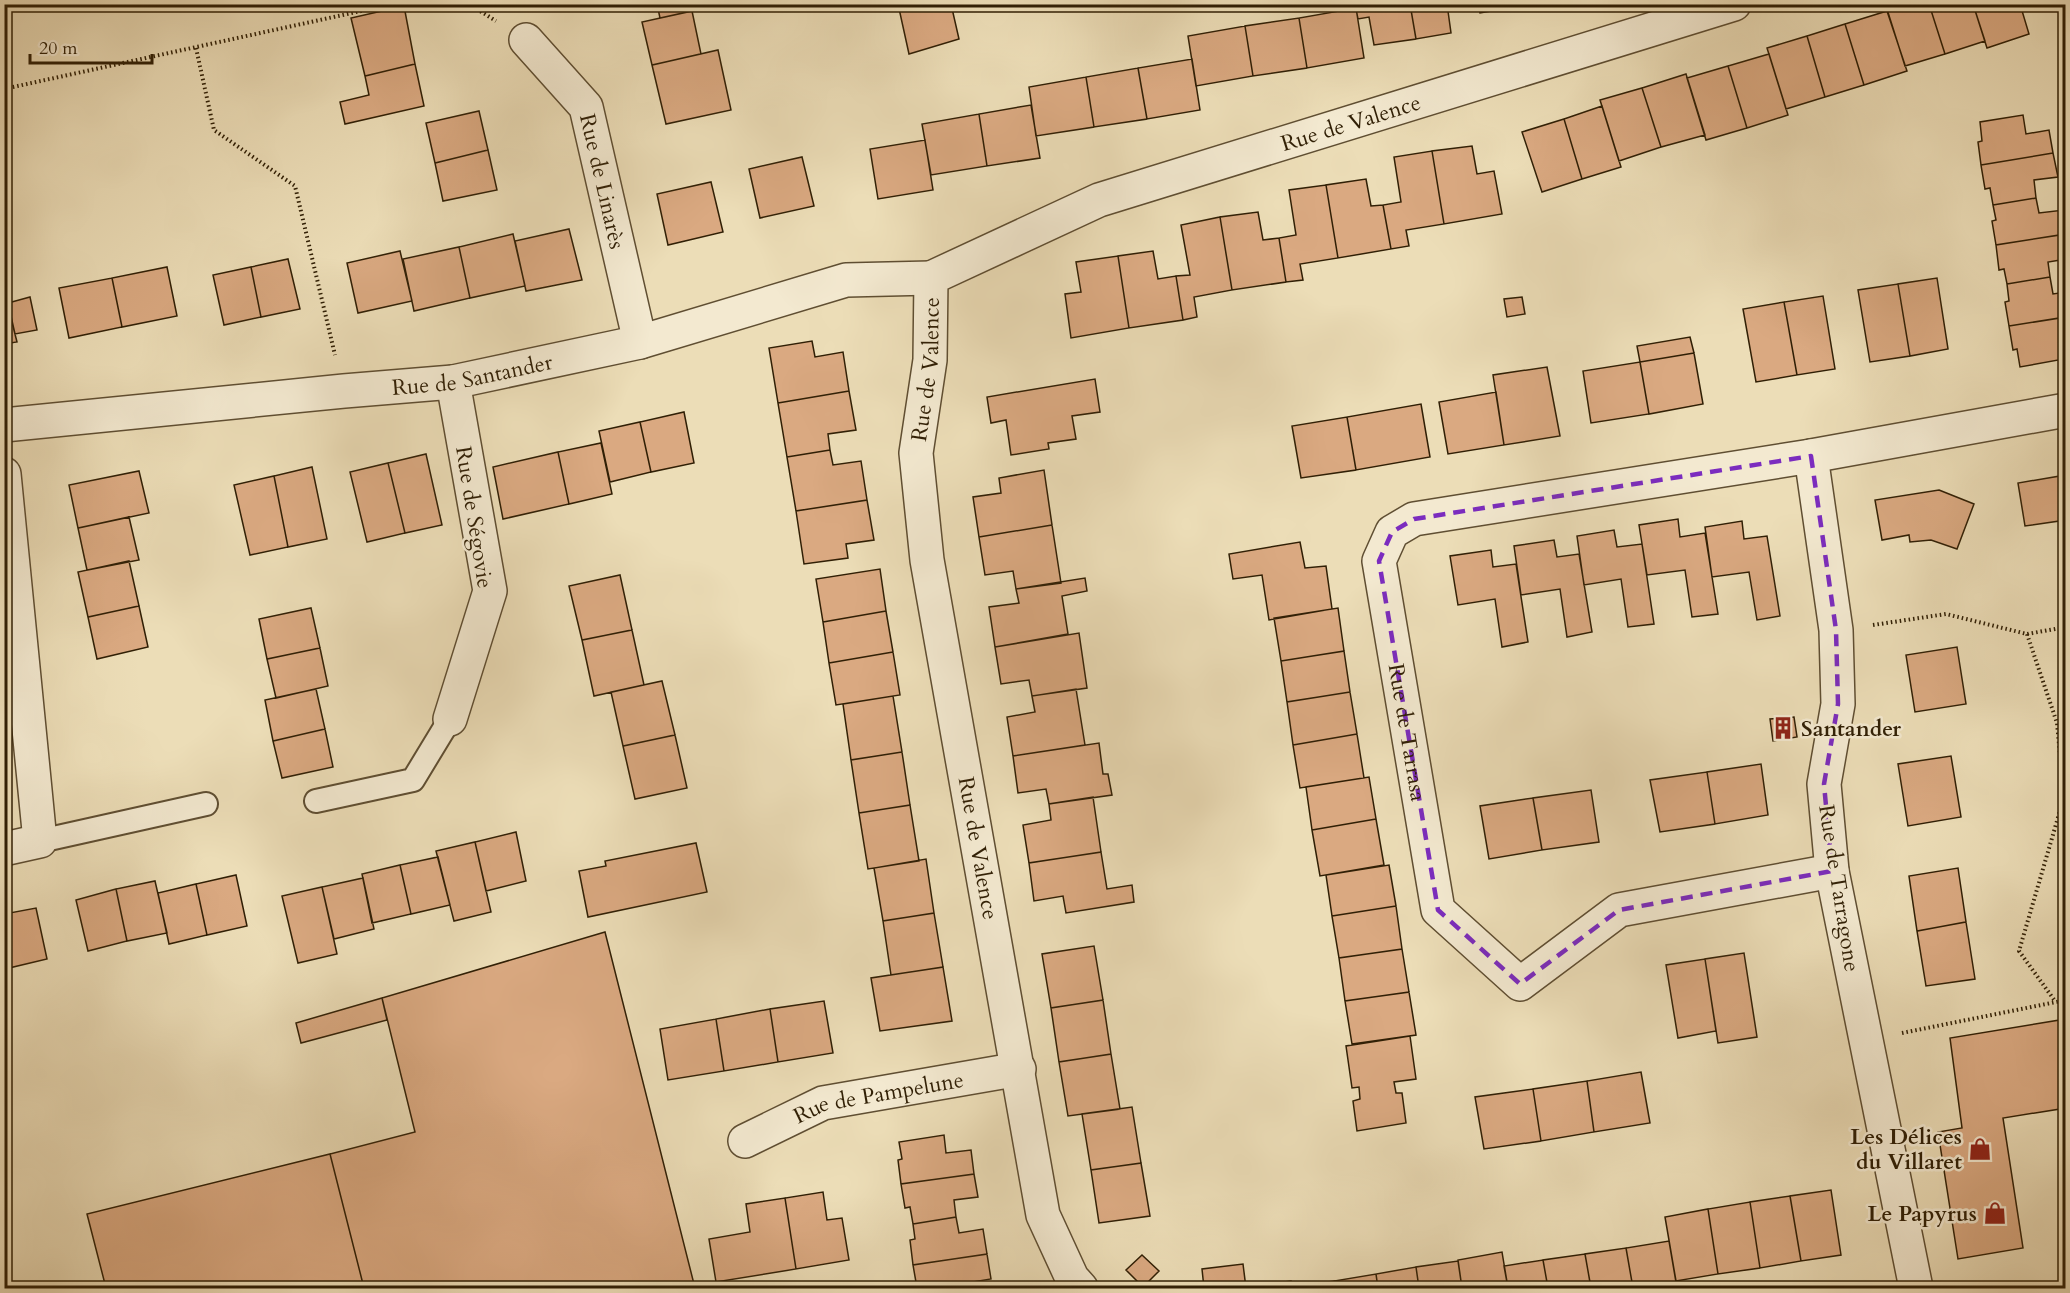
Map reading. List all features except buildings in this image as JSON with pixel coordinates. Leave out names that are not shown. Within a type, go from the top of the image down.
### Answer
[{"type":"street","name":"Rue de Valence","points":[[1081,1288],[1072,1278],[1043,1215],[1019,1069],[927,560],[916,453],[930,360],[931,278],[1099,200],[1734,4]]},
{"type":"street","name":"Rue de Linarès","points":[[526,40],[586,107],[640,342]]},
{"type":"street","name":"Rue de Santander","points":[[4,425],[453,382],[640,342],[846,280],[931,278]]},
{"type":"street","name":"Rue de Ségovie","points":[[450,719],[490,591],[453,382]]},
{"type":"street","points":[[1811,456],[2066,410]]},
{"type":"street","name":"Rue de Tarragone","points":[[1811,456],[1836,630],[1838,704],[1824,784],[1832,871],[1916,1288]]},
{"type":"street","name":"Rue de Tarrasa","points":[[1811,456],[1414,519],[1392,532],[1379,561],[1438,910],[1520,984],[1619,910],[1832,871]]},
{"type":"street","points":[[4,474],[40,841],[4,849]]},
{"type":"street","name":"Rue de Pampelune","points":[[745,1141],[823,1103],[1019,1069]]},
{"type":"lane","points":[[316,801],[413,780],[450,719]]},
{"type":"lane","points":[[40,841],[206,804]]},
{"type":"path","points":[[4,89],[393,4]]},
{"type":"path","points":[[196,48],[214,130],[295,186],[344,391]]},
{"type":"path","points":[[1836,630],[1946,614],[2026,634],[2066,627]]},
{"type":"path","points":[[2026,634],[2057,723],[2065,797],[2019,951],[2055,1001]]},
{"type":"path","points":[[1866,1041],[2066,1000]]},
{"type":"highlighted area","points":[[1811,456],[1836,630],[1838,704],[1824,784],[1832,871],[1619,910],[1520,984],[1438,910],[1379,561],[1392,532],[1414,519]]},
{"type":"place","name":"Santander","points":[[1783,728]]},
{"type":"place","name":"Les Délices du Villaret","points":[[1980,1149]]},
{"type":"place","name":"Le Papyrus","points":[[1995,1213]]}]
